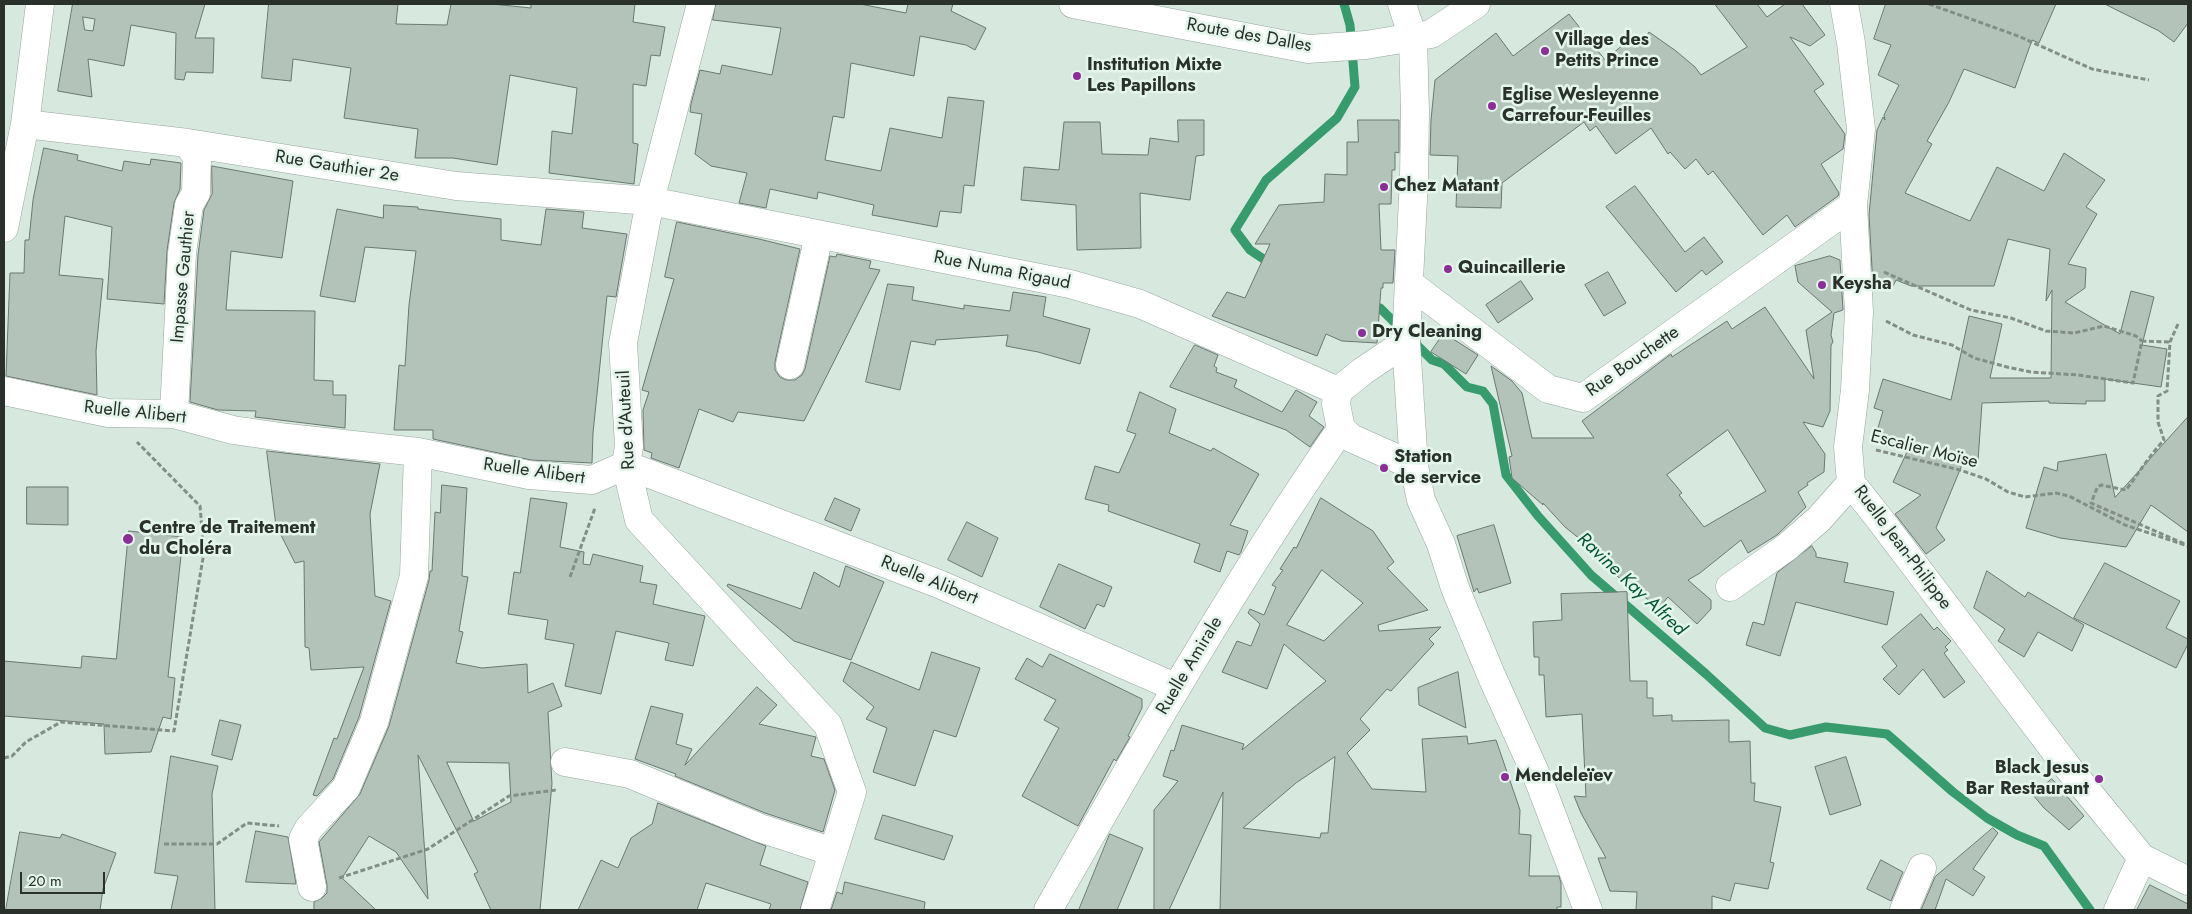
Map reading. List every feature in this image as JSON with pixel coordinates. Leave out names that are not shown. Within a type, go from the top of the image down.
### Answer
[{"type":"street","points":[[4,228],[25,124],[40,4]]},
{"type":"street","name":"Rue d'Auteuil","points":[[701,4],[650,201],[623,343],[629,446],[626,465],[638,520],[828,725],[852,792],[815,910]]},
{"type":"street","name":"Route des Dalles","points":[[1073,4],[1308,50],[1366,45],[1432,34],[1476,4]]},
{"type":"street","points":[[1402,4],[1413,38],[1415,112],[1410,284],[1406,342],[1414,466],[1421,500],[1441,544],[1455,588],[1492,677],[1539,781],[1588,910]]},
{"type":"street","name":"Ruelle Jean-Philippe","points":[[1844,4],[1851,43],[1860,129],[1853,205],[1859,312],[1855,390],[1848,447],[1851,483],[2065,764],[2142,858],[2188,881]]},
{"type":"street","name":"Rue Gauthier 2e","points":[[25,124],[188,143],[456,186],[650,201]]},
{"type":"street","name":"Impasse Gauthier","points":[[174,414],[182,253],[189,205],[196,193],[197,158],[188,143]]},
{"type":"street","name":"Rue Numa Rigaud","points":[[650,201],[819,236],[1070,284],[1140,304],[1338,391]]},
{"type":"street","name":"Rue Bouchette","points":[[1410,284],[1548,388],[1583,398],[1853,205]]},
{"type":"street","points":[[790,365],[819,236]]},
{"type":"street","points":[[1406,342],[1363,371],[1338,391],[1336,404],[1341,429],[1352,438],[1414,466]]},
{"type":"street","name":"Ruelle Alibert","points":[[4,391],[108,413],[174,414],[233,430],[418,452],[529,475],[592,480],[626,465],[939,584],[1175,687]]},
{"type":"street","name":"Ruelle Amirale","points":[[1048,910],[1175,687],[1306,480],[1341,429]]},
{"type":"street","points":[[312,887],[303,839],[309,828],[346,788],[374,722],[414,576],[418,452]]},
{"type":"street","points":[[1730,587],[1787,547],[1819,519],[1851,483]]},
{"type":"street","points":[[565,762],[630,774],[760,828],[834,852]]},
{"type":"street","points":[[2118,909],[2142,858]]},
{"type":"street","points":[[1904,910],[1922,868]]},
{"type":"path","points":[[1929,4],[2018,36],[2092,69],[2149,80]]},
{"type":"path","points":[[1857,262],[1908,281],[1971,310],[2011,318],[2046,331],[2074,333],[2104,326],[2136,336],[2142,341],[2170,342]]},
{"type":"path","points":[[1859,312],[1891,323],[1913,335],[1952,345],[1974,358],[2006,367],[2031,372],[2078,375],[2133,383],[2142,341]]},
{"type":"path","points":[[2178,324],[2170,342],[2167,391],[2158,396],[2158,422],[2164,440],[2146,460],[2126,490],[2101,485],[2097,488],[2092,502],[2188,546]]},
{"type":"path","points":[[4,758],[12,756],[26,742],[61,722],[174,731],[204,552],[200,506],[108,413]]},
{"type":"path","name":"Escalier Moïse","points":[[1848,447],[1882,451],[1960,470],[1986,479],[2008,492],[2025,497],[2056,493],[2069,496],[2125,525],[2188,546]]},
{"type":"path","points":[[570,577],[595,508],[600,501]]},
{"type":"path","points":[[312,887],[428,849],[509,796],[558,789],[565,762]]},
{"type":"path","points":[[164,844],[217,844],[247,823],[309,828]]},
{"type":"building","points":[[73,4],[205,4],[195,38],[214,38],[213,73],[186,72],[184,80],[175,79],[176,33],[131,25],[124,66],[88,59],[92,97],[58,91]],"holes":[[[83,17],[95,19],[93,31],[85,30]]]},
{"type":"building","points":[[269,4],[398,4],[396,24],[447,25],[451,4],[492,4],[531,8],[531,4],[635,4],[633,22],[665,27],[660,56],[651,55],[646,86],[633,84],[633,143],[638,144],[634,184],[549,173],[552,131],[572,134],[577,88],[510,75],[497,165],[453,158],[415,158],[418,129],[344,118],[351,68],[293,59],[291,81],[262,78]]},
{"type":"building","points":[[716,4],[860,4],[906,13],[908,4],[953,4],[951,11],[986,28],[975,50],[966,45],[920,36],[914,76],[851,63],[844,118],[833,116],[825,160],[881,171],[890,128],[942,138],[948,97],[984,101],[974,186],[964,185],[961,213],[940,211],[937,227],[872,215],[874,205],[818,192],[817,199],[770,189],[766,208],[739,203],[747,173],[711,166],[695,154],[702,114],[690,112],[691,104],[700,70],[720,74],[722,65],[772,75],[781,28],[713,20]]},
{"type":"building","points":[[1715,4],[1757,4],[1767,17],[1785,4],[1802,4],[1825,35],[1810,46],[1790,37],[1824,84],[1814,91],[1845,134],[1843,149],[1821,164],[1839,193],[1838,196],[1795,227],[1787,215],[1763,235],[1713,171],[1708,175],[1696,159],[1685,169],[1670,152],[1668,154],[1651,128],[1616,154],[1596,126],[1590,131],[1584,122],[1502,183],[1501,208],[1456,207],[1458,156],[1430,155],[1435,80],[1496,33],[1513,56],[1569,14],[1605,60],[1631,38],[1639,47],[1649,32],[1676,51],[1695,67],[1701,75],[1747,47]]},
{"type":"building","points":[[1886,4],[2056,4],[2039,43],[2032,40],[2015,88],[1964,69],[1949,102],[1927,141],[1932,144],[1905,193],[1970,221],[1997,167],[2044,191],[2064,153],[2105,180],[2086,207],[2097,214],[2068,264],[2086,268],[2085,288],[2065,302],[2120,334],[2131,291],[2154,297],[2142,345],[2167,349],[2161,387],[2105,379],[2105,401],[2086,401],[2086,404],[2049,403],[2049,401],[1982,403],[1978,461],[1964,460],[1936,528],[1945,540],[1926,554],[1895,514],[1921,495],[1893,482],[1907,452],[1881,444],[1884,433],[1877,431],[1883,411],[1874,408],[1883,379],[1951,400],[1969,316],[2002,324],[1990,378],[2051,378],[2052,290],[2046,301],[2050,249],[2008,239],[1994,286],[1911,286],[1896,280],[1893,286],[1873,286],[1869,215],[1877,130],[1883,117],[1885,120],[1884,115],[1899,85],[1878,75],[1891,45],[1874,39]]},
{"type":"building","points":[[2105,4],[2188,4],[2188,23],[2174,42],[2159,31]]},
{"type":"building","points":[[1178,120],[1204,120],[1204,155],[1196,156],[1190,200],[1140,193],[1141,248],[1077,250],[1076,205],[1021,200],[1024,167],[1059,170],[1064,122],[1100,122],[1102,154],[1148,155],[1150,138],[1178,142]]},
{"type":"building","points":[[1358,120],[1399,120],[1399,153],[1395,152],[1395,170],[1392,170],[1391,204],[1379,204],[1381,250],[1395,250],[1393,283],[1383,283],[1383,288],[1381,288],[1377,343],[1342,341],[1326,334],[1317,356],[1212,316],[1227,292],[1245,298],[1270,244],[1255,244],[1279,205],[1324,202],[1325,174],[1347,175],[1347,142],[1358,142]]},
{"type":"building","points":[[44,148],[78,155],[77,160],[122,171],[124,161],[150,165],[151,159],[181,163],[180,189],[174,203],[167,251],[164,304],[107,299],[112,227],[65,216],[59,275],[103,279],[96,351],[97,395],[6,376],[10,273],[24,273],[25,240],[29,240],[33,200]]},
{"type":"building","points":[[212,166],[293,181],[282,258],[231,251],[226,310],[315,311],[314,380],[333,381],[333,395],[346,395],[345,428],[255,417],[256,411],[218,410],[190,402],[198,255],[204,210],[212,194]]},
{"type":"building","points":[[1635,186],[1685,252],[1704,237],[1723,262],[1706,275],[1702,270],[1676,292],[1606,207]]},
{"type":"building","points":[[384,205],[418,207],[418,209],[501,219],[501,240],[541,245],[546,209],[584,212],[582,228],[627,234],[616,297],[607,296],[593,433],[592,463],[531,460],[433,439],[433,430],[394,430],[399,365],[405,366],[409,305],[416,251],[365,247],[355,302],[320,296],[337,209],[383,218]]},
{"type":"building","points":[[677,222],[800,249],[775,362],[775,370],[780,377],[786,380],[795,380],[802,375],[805,369],[830,256],[836,257],[837,254],[871,261],[869,268],[880,270],[804,421],[738,412],[733,422],[699,409],[679,468],[651,458],[652,453],[644,450],[643,410],[649,392],[642,390],[674,279],[665,277]]},
{"type":"building","points":[[1830,256],[1840,260],[1843,310],[1834,313],[1831,335],[1833,342],[1831,345],[1830,411],[1823,427],[1803,422],[1825,454],[1824,472],[1807,483],[1808,485],[1798,492],[1806,507],[1777,535],[1748,553],[1741,540],[1700,573],[1688,580],[1711,600],[1711,609],[1697,624],[1668,597],[1659,608],[1596,560],[1606,560],[1565,527],[1543,503],[1543,505],[1512,478],[1509,457],[1512,456],[1491,366],[1512,381],[1522,393],[1532,438],[1594,438],[1582,421],[1671,354],[1672,357],[1727,321],[1732,329],[1765,307],[1814,379],[1806,330],[1832,312],[1798,282],[1795,266]],"holes":[[[1728,430],[1766,491],[1704,527],[1679,495],[1682,493],[1667,475]]]},
{"type":"building","points":[[1608,272],[1626,303],[1604,316],[1585,285]]},
{"type":"building","points":[[1521,281],[1533,299],[1498,323],[1486,305]]},
{"type":"building","points":[[888,284],[914,287],[912,300],[964,309],[964,305],[1010,311],[1013,292],[1046,297],[1043,316],[1090,329],[1080,364],[1038,352],[1006,346],[1008,335],[936,340],[935,345],[911,341],[900,390],[866,382]]},
{"type":"building","points":[[1444,333],[1478,355],[1466,374],[1431,352]]},
{"type":"building","points":[[1195,345],[1218,355],[1214,366],[1217,368],[1216,372],[1237,380],[1234,387],[1282,412],[1296,390],[1317,402],[1309,416],[1324,427],[1310,447],[1286,430],[1170,387]]},
{"type":"building","points":[[1140,392],[1176,409],[1169,433],[1211,451],[1213,448],[1259,474],[1230,525],[1248,531],[1241,552],[1239,555],[1227,551],[1220,572],[1194,562],[1200,544],[1108,511],[1109,505],[1085,499],[1095,466],[1119,473],[1136,434],[1127,431]]},
{"type":"building","points":[[2188,417],[2188,532],[2151,505],[2126,547],[2060,538],[2026,528],[2044,467],[2057,471],[2058,462],[2106,454],[2115,497]]},
{"type":"building","points":[[267,451],[380,464],[370,514],[375,596],[391,601],[359,717],[333,779],[317,796],[313,795],[334,738],[337,739],[364,667],[311,670],[309,648],[305,647],[304,561],[295,563],[276,525]]},
{"type":"building","points":[[442,485],[467,488],[462,576],[468,577],[459,631],[463,632],[456,663],[482,668],[527,664],[528,693],[553,683],[562,706],[548,712],[552,784],[540,910],[491,910],[474,874],[478,872],[418,755],[428,899],[396,852],[369,836],[342,878],[376,910],[314,910],[314,902],[327,893],[319,842],[360,794],[389,726],[430,571],[432,571],[435,512],[440,513]],"holes":[[[447,762],[509,763],[511,802],[474,821]]]},
{"type":"building","points":[[27,487],[68,487],[68,525],[27,524]]},
{"type":"building","points":[[531,498],[567,503],[560,547],[584,552],[583,564],[590,565],[593,554],[643,566],[640,582],[657,585],[653,604],[705,616],[693,666],[665,660],[669,643],[616,631],[601,694],[565,686],[574,644],[545,639],[548,620],[508,614],[514,572],[520,573]]},
{"type":"building","points":[[835,498],[860,509],[851,531],[825,520]]},
{"type":"building","points":[[1321,498],[1373,531],[1394,562],[1387,568],[1428,610],[1378,625],[1379,631],[1441,627],[1429,639],[1434,644],[1391,691],[1387,689],[1360,719],[1370,730],[1347,753],[1372,789],[1426,792],[1422,739],[1467,736],[1468,744],[1496,740],[1520,810],[1519,834],[1531,835],[1529,876],[1559,876],[1561,883],[1561,907],[1557,907],[1557,910],[1220,910],[1223,792],[1169,910],[1154,910],[1154,810],[1178,781],[1163,776],[1171,750],[1174,751],[1182,725],[1244,744],[1242,750],[1326,681],[1284,644],[1267,689],[1222,672],[1237,641],[1251,646],[1260,624],[1248,613],[1250,609],[1264,615],[1276,587],[1272,585],[1283,570],[1280,569],[1294,547],[1296,548]],"holes":[[[1322,570],[1363,603],[1324,641],[1287,625]],[[1335,757],[1328,833],[1321,833],[1320,838],[1243,828],[1296,783]]]},
{"type":"building","points":[[967,522],[998,538],[982,577],[948,560]]},
{"type":"building","points":[[1494,525],[1511,583],[1479,593],[1477,588],[1474,592],[1457,536]]},
{"type":"building","points":[[129,531],[183,537],[168,677],[175,678],[171,719],[163,717],[151,752],[105,754],[104,724],[4,716],[4,661],[81,668],[82,656],[116,659]]},
{"type":"building","points":[[1812,546],[1816,557],[1848,563],[1844,582],[1894,592],[1887,625],[1796,602],[1780,656],[1746,645],[1753,622],[1764,625],[1777,573]]},
{"type":"building","points":[[2105,563],[2180,601],[2166,628],[2188,639],[2188,644],[2176,668],[2074,618]]},
{"type":"building","points":[[1059,564],[1112,587],[1104,607],[1097,604],[1085,629],[1040,607]]},
{"type":"building","points":[[846,566],[884,582],[851,660],[794,641],[727,586],[728,584],[801,609],[814,572],[839,587]]},
{"type":"building","points":[[1987,571],[2025,597],[2028,592],[2084,625],[2072,651],[2038,632],[2024,657],[1998,641],[2005,629],[1974,608]]},
{"type":"building","points":[[1627,592],[1630,681],[1647,681],[1647,698],[1653,698],[1653,716],[1672,715],[1672,721],[1729,720],[1729,742],[1750,741],[1751,783],[1755,783],[1754,801],[1781,807],[1770,862],[1774,863],[1768,889],[1735,883],[1730,901],[1712,896],[1712,910],[1636,910],[1637,892],[1610,891],[1598,858],[1606,858],[1581,813],[1574,796],[1586,797],[1582,714],[1546,717],[1544,675],[1539,675],[1539,657],[1534,657],[1533,622],[1562,620],[1561,594]]},
{"type":"building","points":[[1921,614],[1934,630],[1937,627],[1951,641],[1945,647],[1948,650],[1944,653],[1965,682],[1944,698],[1923,669],[1899,695],[1883,679],[1897,666],[1882,647]]},
{"type":"building","points":[[932,652],[980,668],[956,737],[934,730],[915,786],[873,772],[887,728],[866,719],[874,707],[843,681],[851,662],[919,690]]},
{"type":"building","points":[[1050,654],[1142,699],[1142,708],[1128,736],[1130,737],[1116,761],[1114,759],[1078,826],[1022,796],[1059,728],[1044,720],[1056,700],[1015,679],[1027,658],[1042,667]]},
{"type":"building","points":[[1458,672],[1466,728],[1419,705],[1418,688]]},
{"type":"building","points":[[757,687],[777,705],[759,724],[816,737],[811,756],[824,759],[835,790],[823,832],[765,813],[675,776],[676,774],[635,759],[651,706],[683,714],[676,744],[692,749],[685,765]]},
{"type":"building","points":[[220,720],[241,725],[232,760],[212,755]]},
{"type":"building","points":[[171,756],[218,766],[212,794],[215,910],[171,910],[178,876],[155,873]]},
{"type":"building","points":[[1846,757],[1861,805],[1830,815],[1815,767]]},
{"type":"building","points":[[2052,779],[2084,816],[2069,830],[2044,808],[2033,795]]},
{"type":"building","points":[[658,803],[766,846],[760,865],[808,882],[800,910],[769,910],[771,904],[706,883],[697,910],[578,910],[601,860],[618,868],[631,838],[652,824]]},
{"type":"building","points":[[883,815],[953,836],[944,860],[875,839]]},
{"type":"building","points":[[1993,828],[1998,833],[1973,869],[1985,877],[1973,896],[1946,879],[1935,910],[1921,910],[1935,877]]},
{"type":"building","points":[[256,831],[288,837],[296,884],[246,882]]},
{"type":"building","points":[[20,832],[60,838],[62,834],[116,853],[103,889],[100,910],[6,910]]},
{"type":"building","points":[[1110,834],[1143,848],[1117,910],[1079,910]]},
{"type":"building","points":[[1881,860],[1903,872],[1891,901],[1867,889]]},
{"type":"building","points":[[845,882],[925,902],[924,910],[831,910],[837,892],[842,894]]},
{"type":"building","points":[[2150,885],[2188,904],[2188,910],[2137,910]]},
{"type":"waterway","name":"Ravine Kay Alfred","points":[[1271,264],[1250,250],[1235,230],[1266,180],[1337,118],[1355,87],[1350,25],[1344,4]]},
{"type":"waterway","name":"Ravine Kay Alfred","points":[[1369,306],[1380,308],[1402,330]]},
{"type":"waterway","name":"Ravine Kay Alfred","points":[[1413,341],[1432,360],[1444,364],[1467,387],[1483,391],[1493,404],[1506,475],[1538,516],[1591,575],[1706,674],[1765,728],[1790,735],[1826,727],[1887,734],[1953,792],[1987,818],[2017,835],[2044,846],[2090,910]]},
{"type":"place","name":"Village des Petits Prince","points":[[1545,51]]},
{"type":"place","name":"Institution Mixte Les Papillons","points":[[1077,76]]},
{"type":"place","name":"Eglise Wesleyenne Carrefour-Feuilles","points":[[1492,106]]},
{"type":"place","name":"Chez Matant","points":[[1384,187]]},
{"type":"place","name":"Quincaillerie","points":[[1448,269]]},
{"type":"place","name":"Keysha","points":[[1822,285]]},
{"type":"place","name":"Dry Cleaning","points":[[1362,333]]},
{"type":"place","name":"Station de service","points":[[1384,468]]},
{"type":"place","name":"Centre de Traitement du Choléra","points":[[128,539]]},
{"type":"place","name":"Mendeleïev","points":[[1505,777]]},
{"type":"place","name":"Black Jesus Bar Restaurant","points":[[2099,779]]}]
